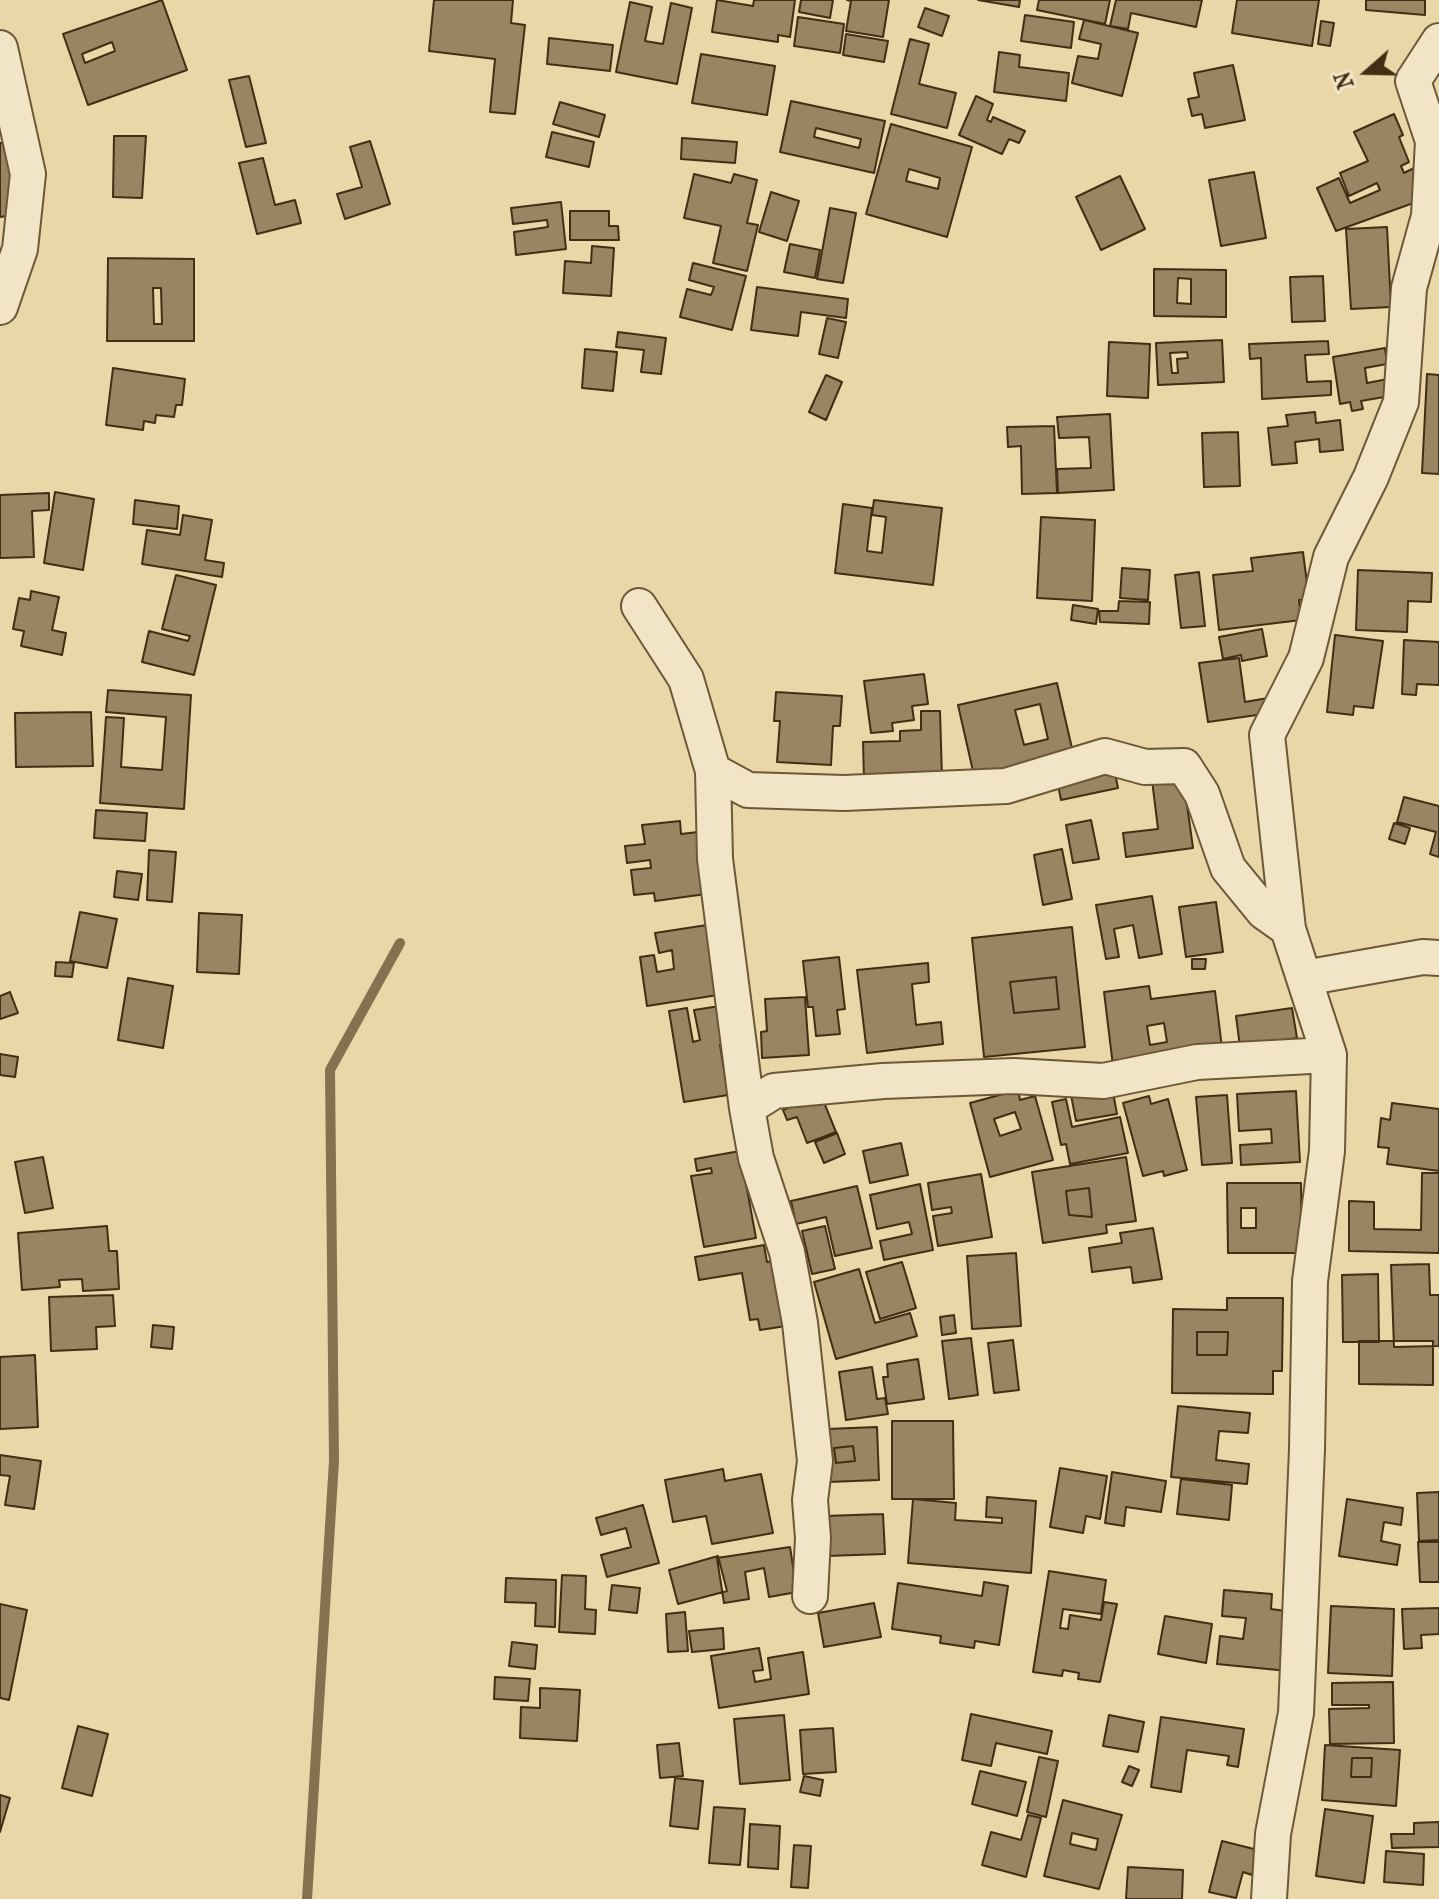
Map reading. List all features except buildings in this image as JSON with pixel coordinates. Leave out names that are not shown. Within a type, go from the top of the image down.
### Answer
[{"type":"street","points":[[1269,1899],[1273,1834],[1296,1713],[1307,1449],[1310,1281],[1327,1151],[1329,1055],[1288,929],[1267,735],[1306,658],[1331,557],[1371,477],[1401,402],[1409,288],[1429,216],[1433,141],[1413,81],[1439,41]]},
{"type":"street","points":[[0,48],[28,174],[20,249],[0,307]]},
{"type":"street","points":[[639,606],[686,679],[713,771],[715,859],[747,1108],[756,1158],[787,1252],[800,1323],[815,1461],[810,1500],[813,1538],[810,1596]]},
{"type":"street","points":[[713,771],[748,790],[844,793],[1006,786],[1105,756],[1145,767],[1184,766],[1202,794],[1228,868],[1264,912],[1288,929]]},
{"type":"street","points":[[1304,978],[1423,957],[1439,958]]},
{"type":"street","points":[[747,1108],[774,1091],[867,1082],[1014,1076],[1103,1081],[1197,1062],[1329,1055]]},
{"type":"waterway","points":[[307,1899],[334,1461],[330,1070],[400,943]]}]
